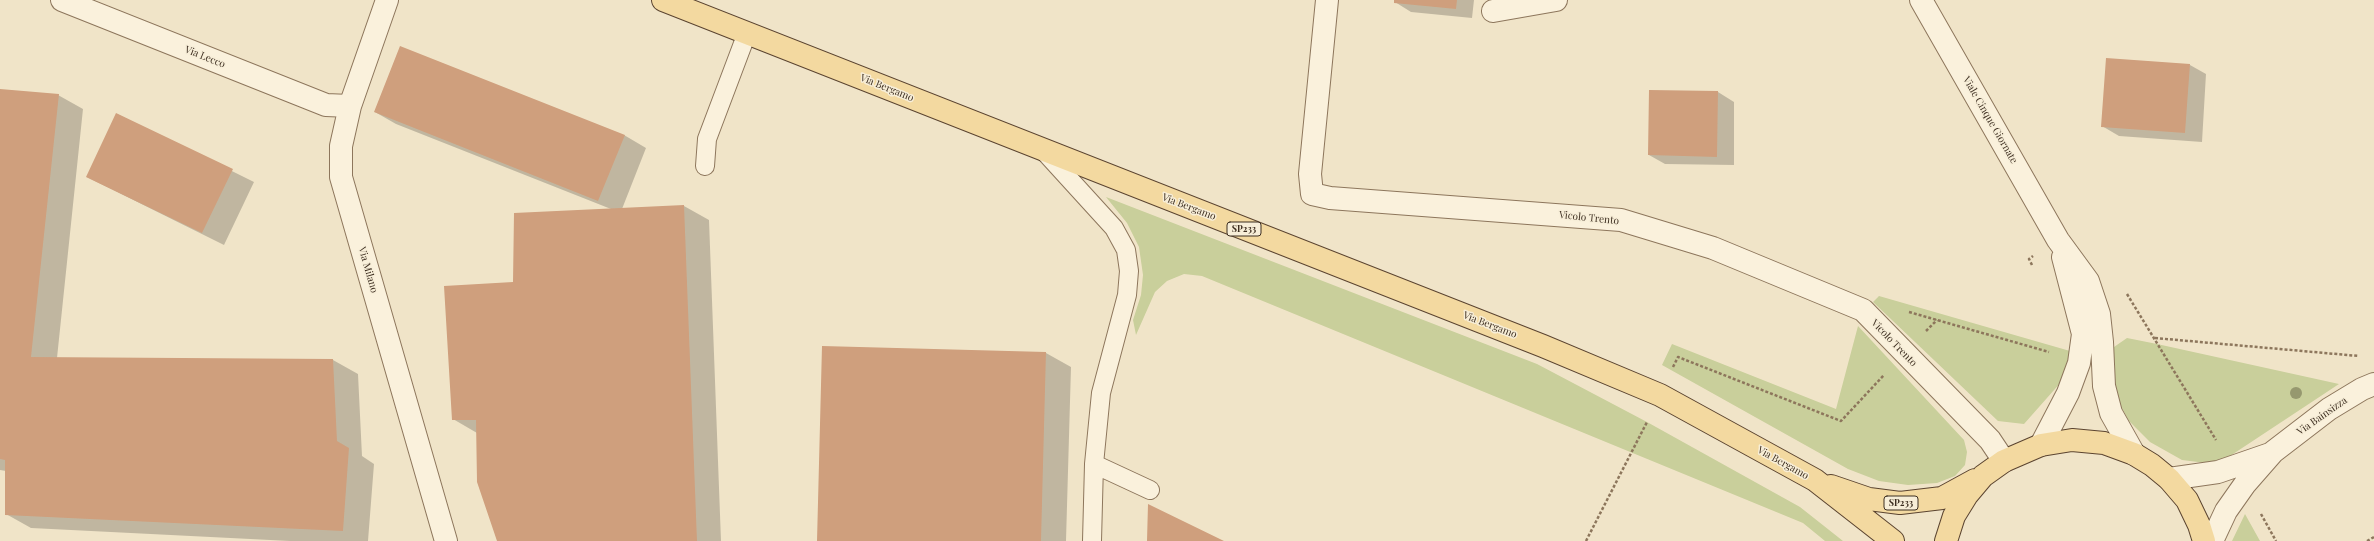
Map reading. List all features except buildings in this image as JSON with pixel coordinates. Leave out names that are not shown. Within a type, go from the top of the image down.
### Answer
[{"type":"main road","name":"Via Bergamo","points":[[663,0],[1543,346],[1660,395],[1815,480],[1893,541]]},
{"type":"main road","name":"SP233","points":[[1946,541],[1954,516],[1967,495],[1984,476],[2004,460],[2041,445],[2072,440],[2104,443],[2134,454],[2169,479],[2187,500],[2199,525],[2204,541]]},
{"type":"main road","name":"Via Bergamo","points":[[1815,480],[1869,499],[1900,503],[1942,498],[1984,476]]},
{"type":"street","name":"Via Lecco","points":[[62,0],[326,105],[350,106]]},
{"type":"street","name":"Via Milano","points":[[387,0],[350,106],[341,146],[341,177],[446,541]]},
{"type":"street","name":"Vicolo Trento","points":[[1327,0],[1310,174],[1312,194],[1330,198],[1621,220],[1713,248],[1863,310],[1990,440],[2004,460]]},
{"type":"street","points":[[1493,11],[1556,0]]},
{"type":"street","name":"Viale Cinque Giornate","points":[[1921,0],[2058,240],[2088,281],[2099,314],[2104,386],[2111,413],[2134,454]]},
{"type":"street","name":"Viale Cinque Giornate","points":[[2041,445],[2068,392],[2079,363],[2083,334],[2072,285],[2058,240]]},
{"type":"street","name":"Via Bainsizza","points":[[2212,541],[2226,511],[2245,484],[2272,452],[2329,409],[2362,389],[2374,384]]},
{"type":"street","name":"Via Bainsizza","points":[[2169,479],[2218,472],[2272,452]]},
{"type":"lane","points":[[705,166],[707,139],[747,33]]},
{"type":"lane","points":[[1042,149],[1114,228],[1126,250],[1129,271],[1127,295],[1101,393],[1094,464],[1092,541]]},
{"type":"lane","points":[[1094,464],[1150,490]]},
{"type":"path","points":[[2154,338],[2366,356]]},
{"type":"path","points":[[2367,541],[2374,537]]},
{"type":"green space","points":[[1106,197],[1537,364],[1647,422],[1800,507],[1843,541],[1825,541],[1803,523],[1202,276],[1184,274],[1167,281],[1155,292],[1136,335],[1133,320],[1141,295],[1143,275],[1139,247],[1127,223]]},
{"type":"green space","points":[[1879,296],[2070,351],[2062,381],[2024,424],[1998,421],[1873,302]]},
{"type":"green space","points":[[1858,326],[1964,440],[1967,452],[1965,465],[1955,476],[1937,483],[1908,485],[1879,481],[1848,469],[1662,365],[1672,344],[1836,409]]},
{"type":"green space","points":[[2127,338],[2339,384],[2227,458],[2206,463],[2182,460],[2150,442],[2129,421],[2116,397],[2112,377],[2114,347]]},
{"type":"green space","points":[[2245,514],[2260,541],[2232,541]]}]
